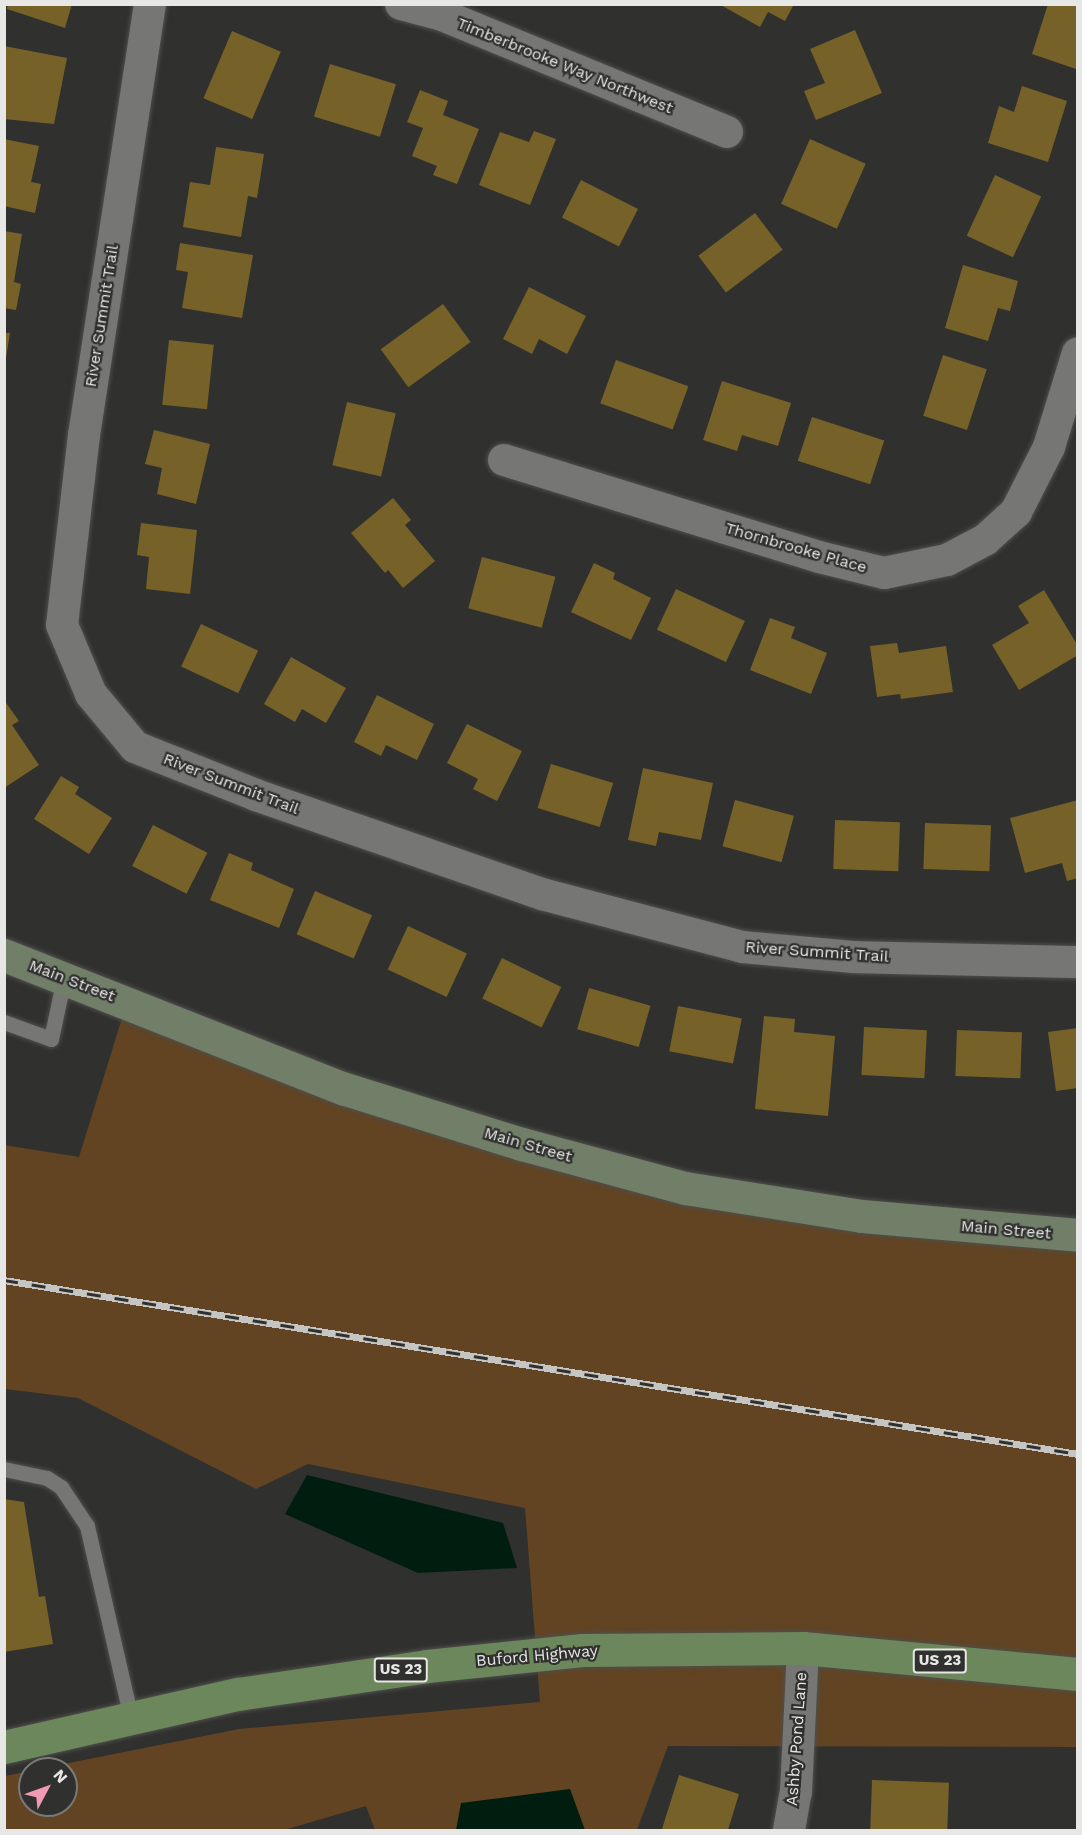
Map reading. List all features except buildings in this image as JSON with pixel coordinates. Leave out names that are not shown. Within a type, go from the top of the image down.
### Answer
[{"type":"main road","name":"Buford Highway","points":[[4,1747],[238,1694],[463,1662],[582,1650],[803,1648],[1077,1674]]},
{"type":"street","name":"River Summit Trail","points":[[150,4],[84,435],[62,625],[91,694],[135,747],[256,795],[542,894],[742,947],[854,957],[1077,962]]},
{"type":"street","name":"Timberbrooke Way Northwest","points":[[401,4],[442,15],[727,132]]},
{"type":"street","name":"Thornbrooke Place","points":[[504,460],[819,557],[884,573],[947,560],[985,540],[1017,512],[1049,447],[1077,353]]},
{"type":"street","name":"Main Street","points":[[4,955],[345,1089],[522,1144],[685,1188],[862,1216],[1077,1235]]},
{"type":"street","name":"Ashby Pond Lane","points":[[789,1830],[796,1792],[803,1648]]},
{"type":"lane","points":[[4,1022],[51,1039],[64,978]]},
{"type":"lane","points":[[4,1469],[47,1478],[61,1487],[87,1526],[131,1718]]},
{"type":"shaded area","points":[[122,1018],[550,1159],[1077,1232],[1077,1747],[668,1746],[637,1830],[375,1830],[366,1806],[284,1830],[5,1830],[5,1776],[18,1773],[18,1817],[78,1817],[78,1761],[239,1729],[540,1702],[525,1508],[308,1464],[256,1489],[78,1398],[5,1389],[4,1145],[79,1157]]},
{"type":"shaded area","points":[[307,1475],[503,1523],[517,1568],[418,1573],[285,1514]]},
{"type":"shaded area","points":[[570,1789],[585,1830],[456,1830],[461,1803]]},
{"type":"railway","points":[[4,1280],[1078,1454]]}]
